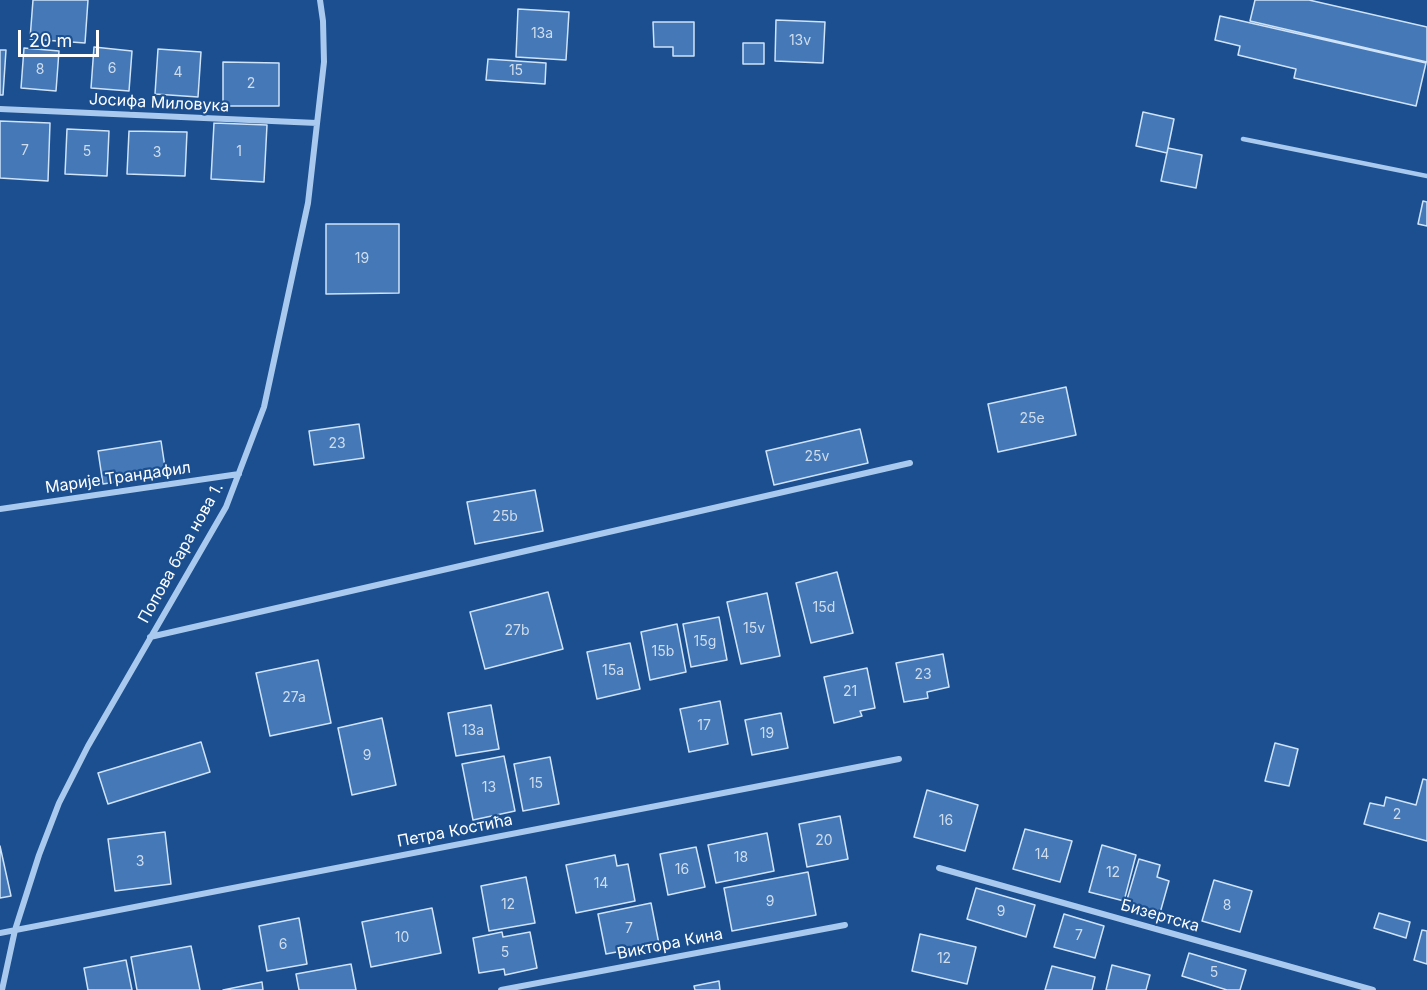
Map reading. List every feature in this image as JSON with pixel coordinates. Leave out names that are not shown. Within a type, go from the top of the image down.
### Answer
[{"type":"street","name":"Попова бара нова 1.","points":[[2,990],[15,930],[39,855],[59,803],[88,746],[226,507],[264,407],[308,203],[324,52],[320,0]]},
{"type":"street","name":"Јосифа Миловука","points":[[0,109],[317,123]]},
{"type":"street","points":[[150,637],[910,463]]},
{"type":"street","name":"Марије Трандафил","points":[[0,509],[239,474]]},
{"type":"street","name":"Петра Костића","points":[[0,933],[899,759]]},
{"type":"street","name":"Бизертска","points":[[939,868],[1373,990]]},
{"type":"street","name":"Виктора Кина","points":[[501,990],[845,926]]},
{"type":"lane","points":[[1243,139],[1427,176]]},
{"type":"building","points":[[33,0],[88,0],[85,43],[30,39]]},
{"type":"building","points":[[1255,0],[1309,0],[1427,27],[1427,62],[1250,21]]},
{"type":"building","points":[[518,9],[569,12],[566,60],[516,57]]},
{"type":"building","points":[[1220,16],[1426,63],[1416,106],[1294,78],[1296,69],[1238,55],[1240,46],[1215,40]]},
{"type":"building","points":[[776,20],[825,22],[823,63],[775,61]]},
{"type":"building","points":[[653,22],[694,22],[694,56],[673,56],[673,47],[654,47]]},
{"type":"building","points":[[743,43],[764,43],[764,64],[743,64]]},
{"type":"building","points":[[94,47],[132,51],[129,91],[91,88]]},
{"type":"building","points":[[24,48],[59,51],[56,91],[21,88]]},
{"type":"building","points":[[158,49],[201,52],[198,97],[155,94]]},
{"type":"building","points":[[0,50],[6,50],[3,95],[0,95]]},
{"type":"building","points":[[488,59],[546,63],[545,84],[486,80]]},
{"type":"building","points":[[223,62],[279,63],[279,106],[223,106]]},
{"type":"building","points":[[1143,112],[1174,119],[1167,153],[1136,146]]},
{"type":"building","points":[[0,121],[50,123],[48,181],[0,178]]},
{"type":"building","points":[[214,123],[267,125],[264,182],[211,179]]},
{"type":"building","points":[[67,129],[109,131],[107,176],[65,174]]},
{"type":"building","points":[[129,131],[187,132],[185,176],[127,174]]},
{"type":"building","points":[[1168,148],[1202,155],[1196,188],[1161,181]]},
{"type":"building","points":[[1423,201],[1427,202],[1427,226],[1418,224]]},
{"type":"building","points":[[326,224],[399,224],[399,293],[326,294]]},
{"type":"building","points":[[1066,387],[1076,435],[998,452],[988,404]]},
{"type":"building","points":[[359,424],[364,458],[314,465],[309,431]]},
{"type":"building","points":[[860,429],[868,463],[774,485],[766,451]]},
{"type":"building","points":[[161,441],[166,474],[103,484],[98,451]]},
{"type":"building","points":[[535,490],[543,531],[475,544],[467,502]]},
{"type":"building","points":[[837,572],[853,633],[811,643],[796,583]]},
{"type":"building","points":[[548,592],[563,649],[485,669],[470,612]]},
{"type":"building","points":[[767,593],[780,656],[741,664],[727,602]]},
{"type":"building","points":[[719,617],[727,660],[691,667],[683,624]]},
{"type":"building","points":[[677,624],[686,672],[650,680],[641,632]]},
{"type":"building","points":[[630,643],[640,689],[597,699],[587,652]]},
{"type":"building","points":[[943,654],[949,687],[927,692],[928,698],[904,702],[896,663]]},
{"type":"building","points":[[318,660],[331,723],[270,736],[256,673]]},
{"type":"building","points":[[867,668],[875,708],[860,711],[862,716],[834,723],[824,677]]},
{"type":"building","points":[[720,701],[728,744],[689,752],[680,709]]},
{"type":"building","points":[[491,705],[499,749],[456,756],[448,713]]},
{"type":"building","points":[[781,713],[788,748],[752,755],[745,720]]},
{"type":"building","points":[[382,718],[396,785],[352,795],[338,728]]},
{"type":"building","points":[[201,742],[210,772],[108,804],[98,773]]},
{"type":"building","points":[[1275,743],[1298,749],[1289,786],[1265,781]]},
{"type":"building","points":[[504,756],[515,811],[473,820],[462,764]]},
{"type":"building","points":[[550,757],[559,804],[523,811],[514,764]]},
{"type":"building","points":[[1423,779],[1427,780],[1427,841],[1364,824],[1370,803],[1384,806],[1386,797],[1416,805]]},
{"type":"building","points":[[927,790],[978,805],[965,851],[914,837]]},
{"type":"building","points":[[840,816],[848,859],[807,867],[799,824]]},
{"type":"building","points":[[1025,829],[1072,841],[1060,882],[1013,869]]},
{"type":"building","points":[[165,832],[171,884],[115,891],[108,839]]},
{"type":"building","points":[[767,833],[774,871],[716,883],[708,845]]},
{"type":"building","points":[[1102,845],[1136,855],[1124,901],[1089,892]]},
{"type":"building","points":[[0,846],[11,896],[0,898]]},
{"type":"building","points":[[696,847],[705,887],[668,895],[660,854]]},
{"type":"building","points":[[615,855],[617,866],[628,864],[635,901],[576,913],[566,865]]},
{"type":"building","points":[[1139,859],[1160,865],[1157,877],[1169,881],[1160,913],[1126,903]]},
{"type":"building","points":[[808,872],[816,915],[732,931],[724,888]]},
{"type":"building","points":[[526,877],[535,923],[489,931],[481,886]]},
{"type":"building","points":[[1214,880],[1252,891],[1240,932],[1202,921]]},
{"type":"building","points":[[976,888],[1035,905],[1026,937],[967,919]]},
{"type":"building","points":[[651,903],[659,944],[606,954],[598,914]]},
{"type":"building","points":[[432,908],[441,953],[371,967],[362,922]]},
{"type":"building","points":[[1379,913],[1410,922],[1406,938],[1374,928]]},
{"type":"building","points":[[1064,914],[1104,926],[1095,958],[1054,947]]},
{"type":"building","points":[[299,918],[307,964],[267,971],[259,926]]},
{"type":"building","points":[[1422,930],[1427,931],[1427,964],[1414,960]]},
{"type":"building","points":[[502,932],[503,937],[530,932],[537,968],[505,975],[504,969],[479,973],[473,938]]},
{"type":"building","points":[[920,934],[976,947],[967,984],[912,971]]},
{"type":"building","points":[[191,946],[200,990],[137,990],[131,957]]},
{"type":"building","points":[[1189,953],[1246,970],[1240,990],[1227,990],[1182,976]]},
{"type":"building","points":[[126,960],[132,990],[88,990],[84,968]]},
{"type":"building","points":[[351,964],[356,990],[299,990],[296,974]]},
{"type":"building","points":[[1112,965],[1150,975],[1146,990],[1106,990]]},
{"type":"building","points":[[1052,966],[1095,977],[1092,990],[1045,990]]},
{"type":"building","points":[[719,981],[720,990],[695,990],[694,986]]},
{"type":"building","points":[[262,982],[263,990],[223,990]]}]
